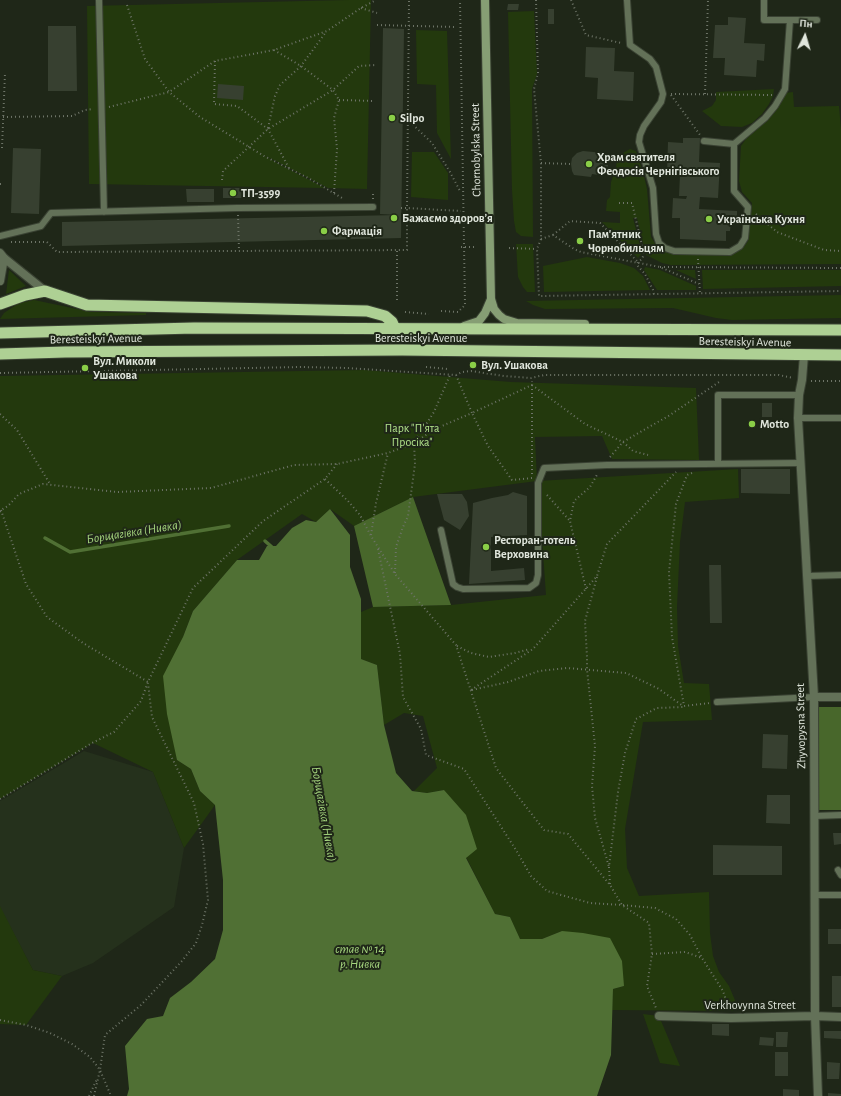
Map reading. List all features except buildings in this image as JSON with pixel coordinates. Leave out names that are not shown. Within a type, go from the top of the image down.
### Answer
[{"type":"highway","points":[[0,304],[25,295],[45,291],[87,305],[367,311],[385,316],[392,322],[395,328]]},
{"type":"highway","name":"Beresteiskyi Avenue","points":[[0,333],[194,328],[841,330]]},
{"type":"highway","name":"Beresteiskyi Avenue","points":[[0,354],[65,352],[402,350],[804,356],[841,355]]},
{"type":"main road","name":"Chornobylska Street","points":[[485,0],[491,299],[494,309],[504,319],[516,323],[680,326],[698,330]]},
{"type":"main road","name":"Chornobylska Street","points":[[448,328],[468,326],[479,321],[485,313],[491,299]]},
{"type":"street","points":[[0,281],[2,255]]},
{"type":"street","points":[[2,255],[45,291]]},
{"type":"street","name":"Zhyvopysna Street","points":[[804,356],[799,395],[798,418],[814,697],[815,1016],[818,1096]]},
{"type":"street","points":[[814,697],[841,697]]},
{"type":"street","name":"Verkhovynna Street","points":[[659,1016],[732,1018],[815,1016],[841,1017]]},
{"type":"lane","points":[[99,0],[104,212]]},
{"type":"lane","points":[[627,0],[630,45],[650,59],[656,66],[663,94],[661,102],[642,130],[639,142],[653,188],[656,234],[660,243],[665,248],[674,251],[730,252],[740,246],[745,238],[748,207],[734,190],[734,144]]},
{"type":"lane","points":[[764,0],[764,20],[817,20]]},
{"type":"lane","points":[[704,141],[734,144],[765,118],[775,106],[785,89],[790,20]]},
{"type":"lane","points":[[0,236],[41,226],[51,213],[373,207]]},
{"type":"lane","points":[[718,464],[718,395],[799,395]]},
{"type":"lane","points":[[798,418],[841,418]]},
{"type":"lane","points":[[441,530],[453,584],[457,587],[463,589],[529,588],[536,583],[538,575],[538,484],[544,468],[607,465],[800,463]]},
{"type":"lane","points":[[807,576],[841,575]]},
{"type":"lane","points":[[716,702],[814,697]]},
{"type":"lane","points":[[814,816],[841,815]]},
{"type":"lane","points":[[815,895],[841,895]]},
{"type":"path","points":[[3,117],[72,116],[85,110],[101,108],[169,92],[215,61],[274,50],[327,31],[361,8],[376,0]]},
{"type":"path","points":[[0,236],[12,243],[47,242],[57,252],[407,250],[408,0]]},
{"type":"path","points":[[441,311],[458,312],[465,305],[460,0]]},
{"type":"path","points":[[536,0],[538,73],[534,90],[541,163],[541,239],[537,249],[539,296],[841,291]]},
{"type":"path","points":[[571,0],[586,35],[630,45]]},
{"type":"path","points":[[705,94],[708,0]]},
{"type":"path","points":[[126,5],[145,59],[169,92],[200,117],[248,147],[334,193],[355,207]]},
{"type":"path","points":[[361,8],[377,13]]},
{"type":"path","points":[[377,25],[456,27]]},
{"type":"path","points":[[268,129],[280,85],[301,66],[327,31]]},
{"type":"path","points":[[274,50],[301,66],[333,90],[339,100],[334,118],[336,149],[334,193]]},
{"type":"path","points":[[215,61],[214,104],[237,106],[268,129],[290,170]]},
{"type":"path","points":[[222,180],[223,171],[268,129],[333,90],[359,66],[376,65]]},
{"type":"path","points":[[2,148],[4,73]]},
{"type":"path","points":[[704,141],[670,94],[782,95]]},
{"type":"path","points":[[339,100],[374,101]]},
{"type":"path","points":[[403,118],[408,120],[432,143],[460,191]]},
{"type":"path","points":[[541,163],[571,164]]},
{"type":"path","points":[[619,203],[632,203],[644,254],[642,259],[638,262]]},
{"type":"path","points":[[748,207],[777,232],[824,250],[841,251]]},
{"type":"path","points":[[401,208],[461,211]]},
{"type":"path","points":[[238,218],[239,251]]},
{"type":"path","points":[[541,239],[553,235],[570,221],[600,223],[638,262],[637,265],[645,274],[654,295]]},
{"type":"path","points":[[553,235],[574,250],[660,267],[699,284]]},
{"type":"path","points":[[463,247],[474,247]]},
{"type":"path","points":[[509,248],[537,249]]},
{"type":"path","points":[[397,250],[397,301]]},
{"type":"path","points":[[698,251],[700,294]]},
{"type":"path","points":[[660,267],[841,268]]},
{"type":"path","points":[[405,312],[429,314]]},
{"type":"path","points":[[0,373],[300,367],[347,368],[450,375],[471,371],[531,378],[544,376],[779,375]]},
{"type":"path","points":[[426,367],[448,369]]},
{"type":"path","points":[[395,574],[396,547],[402,527],[408,516],[415,464],[414,443],[434,412],[450,375]]},
{"type":"path","points":[[456,375],[488,446],[512,480],[532,478]]},
{"type":"path","points":[[532,381],[532,478],[570,521]]},
{"type":"path","points":[[811,381],[841,381]]},
{"type":"path","points":[[148,682],[83,643],[47,617],[26,584],[0,511],[8,506],[19,494],[43,484],[117,492],[211,488],[294,465],[337,464],[388,453],[414,443],[435,429],[532,385]]},
{"type":"path","points":[[532,385],[585,424],[623,442],[633,451],[654,458]]},
{"type":"path","points":[[0,414],[17,430],[50,484]]},
{"type":"path","points":[[371,536],[376,503],[388,453]]},
{"type":"path","points":[[0,799],[92,743],[114,732],[141,701],[148,682],[193,588],[263,521],[325,479],[337,464]]},
{"type":"path","points":[[609,867],[595,818],[592,786],[595,746],[587,669],[588,657],[585,621],[607,544],[683,464]]},
{"type":"path","points":[[684,706],[672,637],[669,572],[676,504],[687,475],[693,473]]},
{"type":"path","points":[[325,479],[360,515],[371,536],[395,574],[456,645],[471,653],[489,657],[533,649]]},
{"type":"path","points":[[377,546],[400,654],[403,696],[420,729],[426,755],[464,769],[531,876],[547,891],[590,903],[655,908],[676,919],[690,935],[702,958],[723,991],[732,1018]]},
{"type":"path","points":[[471,690],[533,649],[597,576]]},
{"type":"path","points":[[456,645],[496,768],[544,830],[568,834],[610,885],[622,905],[649,923],[652,954],[647,986],[659,1016]]},
{"type":"path","points":[[471,690],[508,682],[539,671],[567,668],[587,669],[626,673],[660,689],[684,706]]},
{"type":"path","points":[[94,1096],[100,1070],[105,1035],[141,1005],[182,961],[196,943],[208,900],[203,844],[194,803],[152,717],[148,682]]},
{"type":"path","points":[[610,885],[609,867],[624,753],[636,720],[657,708],[716,702]]},
{"type":"path","points":[[652,954],[685,952],[702,958]]},
{"type":"path","points":[[0,1020],[26,1025],[50,1033],[72,1044],[90,1057],[100,1070],[111,1096]]},
{"type":"path","points":[[89,1096],[100,1070]]},
{"type":"shaded area","points":[[413,497],[451,605],[373,607],[354,526]]},
{"type":"shaded area","points":[[818,707],[841,707],[841,810],[819,810]]},
{"type":"shaded area","points":[[84,751],[153,772],[184,848],[174,907],[93,963],[62,976],[33,970],[0,908],[0,801]]},
{"type":"green space","points":[[371,0],[367,189],[328,188],[262,154],[233,137],[279,164],[325,188],[89,184],[87,6]]},
{"type":"green space","points":[[534,11],[537,74],[532,89],[533,237],[521,236],[516,232],[514,221],[508,12]]},
{"type":"green space","points":[[416,30],[447,31],[451,159],[437,133],[436,85],[417,84]]},
{"type":"green space","points":[[774,89],[773,96],[762,114],[752,123],[742,127],[721,126],[702,111],[712,106],[716,100],[716,92]]},
{"type":"green space","points":[[793,92],[794,107],[839,106],[841,129],[841,264],[671,265],[662,263],[646,255],[637,218],[633,218],[642,253],[638,258],[602,222],[620,223],[620,212],[606,211],[607,200],[610,197],[611,182],[616,168],[617,159],[630,149],[636,151],[644,176],[647,189],[651,237],[656,245],[663,251],[674,254],[729,255],[743,248],[748,241],[752,203],[742,192],[739,181],[741,146],[746,139],[768,120],[779,107],[785,93]]},
{"type":"green space","points":[[412,152],[434,152],[448,173],[448,200],[411,197]]},
{"type":"green space","points":[[516,244],[533,244],[535,292],[527,292],[518,277]]},
{"type":"green space","points":[[587,257],[620,263],[634,268],[643,276],[650,290],[544,292],[543,266]]},
{"type":"green space","points":[[645,267],[660,270],[696,286],[696,290],[657,290],[644,270]]},
{"type":"green space","points":[[9,270],[26,286],[6,294]]},
{"type":"green space","points":[[676,270],[695,270],[696,279]]},
{"type":"green space","points":[[702,270],[841,270],[841,286],[703,289]]},
{"type":"green space","points":[[841,295],[841,318],[732,320],[716,318],[673,308],[545,309],[526,301]]},
{"type":"green space","points":[[34,300],[91,312],[146,313],[146,315],[0,319],[4,313],[19,303]]},
{"type":"green space","name":"Парк \"П'ята Просіка\"","points":[[364,370],[511,382],[696,388],[699,460],[612,459],[602,436],[535,437],[537,481],[413,497],[354,526],[330,509],[316,522],[302,514],[237,560],[193,611],[183,637],[177,760],[191,769],[200,791],[215,805],[184,848],[153,772],[93,743],[0,799],[0,376]]},
{"type":"green space","points":[[738,469],[739,498],[685,502],[680,542],[677,607],[678,646],[684,683],[709,684],[712,720],[643,722],[625,829],[627,868],[639,896],[709,892],[710,933],[713,956],[719,972],[729,986],[737,1005],[733,1011],[612,1010],[613,989],[624,986],[562,931],[542,939],[520,940],[510,917],[495,914],[466,857],[444,790],[427,793],[414,791],[437,768],[423,716],[404,713],[384,725],[377,665],[361,659],[361,612],[373,607],[451,605],[546,595],[538,481]]},
{"type":"green space","points":[[0,906],[33,970],[62,976],[26,1025],[0,1024]]},
{"type":"green space","points":[[643,1014],[659,1016],[680,1066],[660,1063]]},
{"type":"water","name":"став № 14 р. Нивка","points":[[330,509],[350,535],[350,567],[361,599],[361,659],[377,665],[384,725],[396,773],[412,791],[427,793],[444,790],[466,815],[477,849],[466,858],[495,914],[510,917],[520,939],[542,939],[562,931],[610,938],[622,961],[624,986],[613,989],[611,1055],[597,1096],[127,1096],[129,1089],[125,1046],[147,1019],[163,1016],[170,998],[191,982],[215,959],[223,930],[223,880],[215,805],[200,791],[191,769],[177,760],[167,714],[163,676],[183,637],[193,611],[237,560],[259,560],[267,546],[276,546],[292,528],[306,520],[316,522]]},
{"type":"waterway","name":"Борщагівка (Нивка)","points":[[45,538],[70,552],[229,526]]},
{"type":"waterway","name":"Борщагівка (Нивка)","points":[[265,541],[273,548]]},
{"type":"place","name":"Silpo","points":[[392,118]]},
{"type":"place","name":"Храм святителя Феодосія Чернігівського","points":[[589,164]]},
{"type":"place","name":"ТП-3599","points":[[233,193]]},
{"type":"place","name":"Бажаємо здоровʼя","points":[[394,218]]},
{"type":"place","name":"Українська Кухня","points":[[709,219]]},
{"type":"place","name":"Фармація","points":[[324,231]]},
{"type":"place","name":"Пам'ятник Чорнобильцям","points":[[580,241]]},
{"type":"place","name":"Вул. Ушакова","points":[[473,365]]},
{"type":"place","name":"Вул. Миколи Ушакова","points":[[85,368]]},
{"type":"place","name":"Motto","points":[[752,424]]},
{"type":"place","name":"Ресторан-готель Верховина","points":[[486,547]]}]
